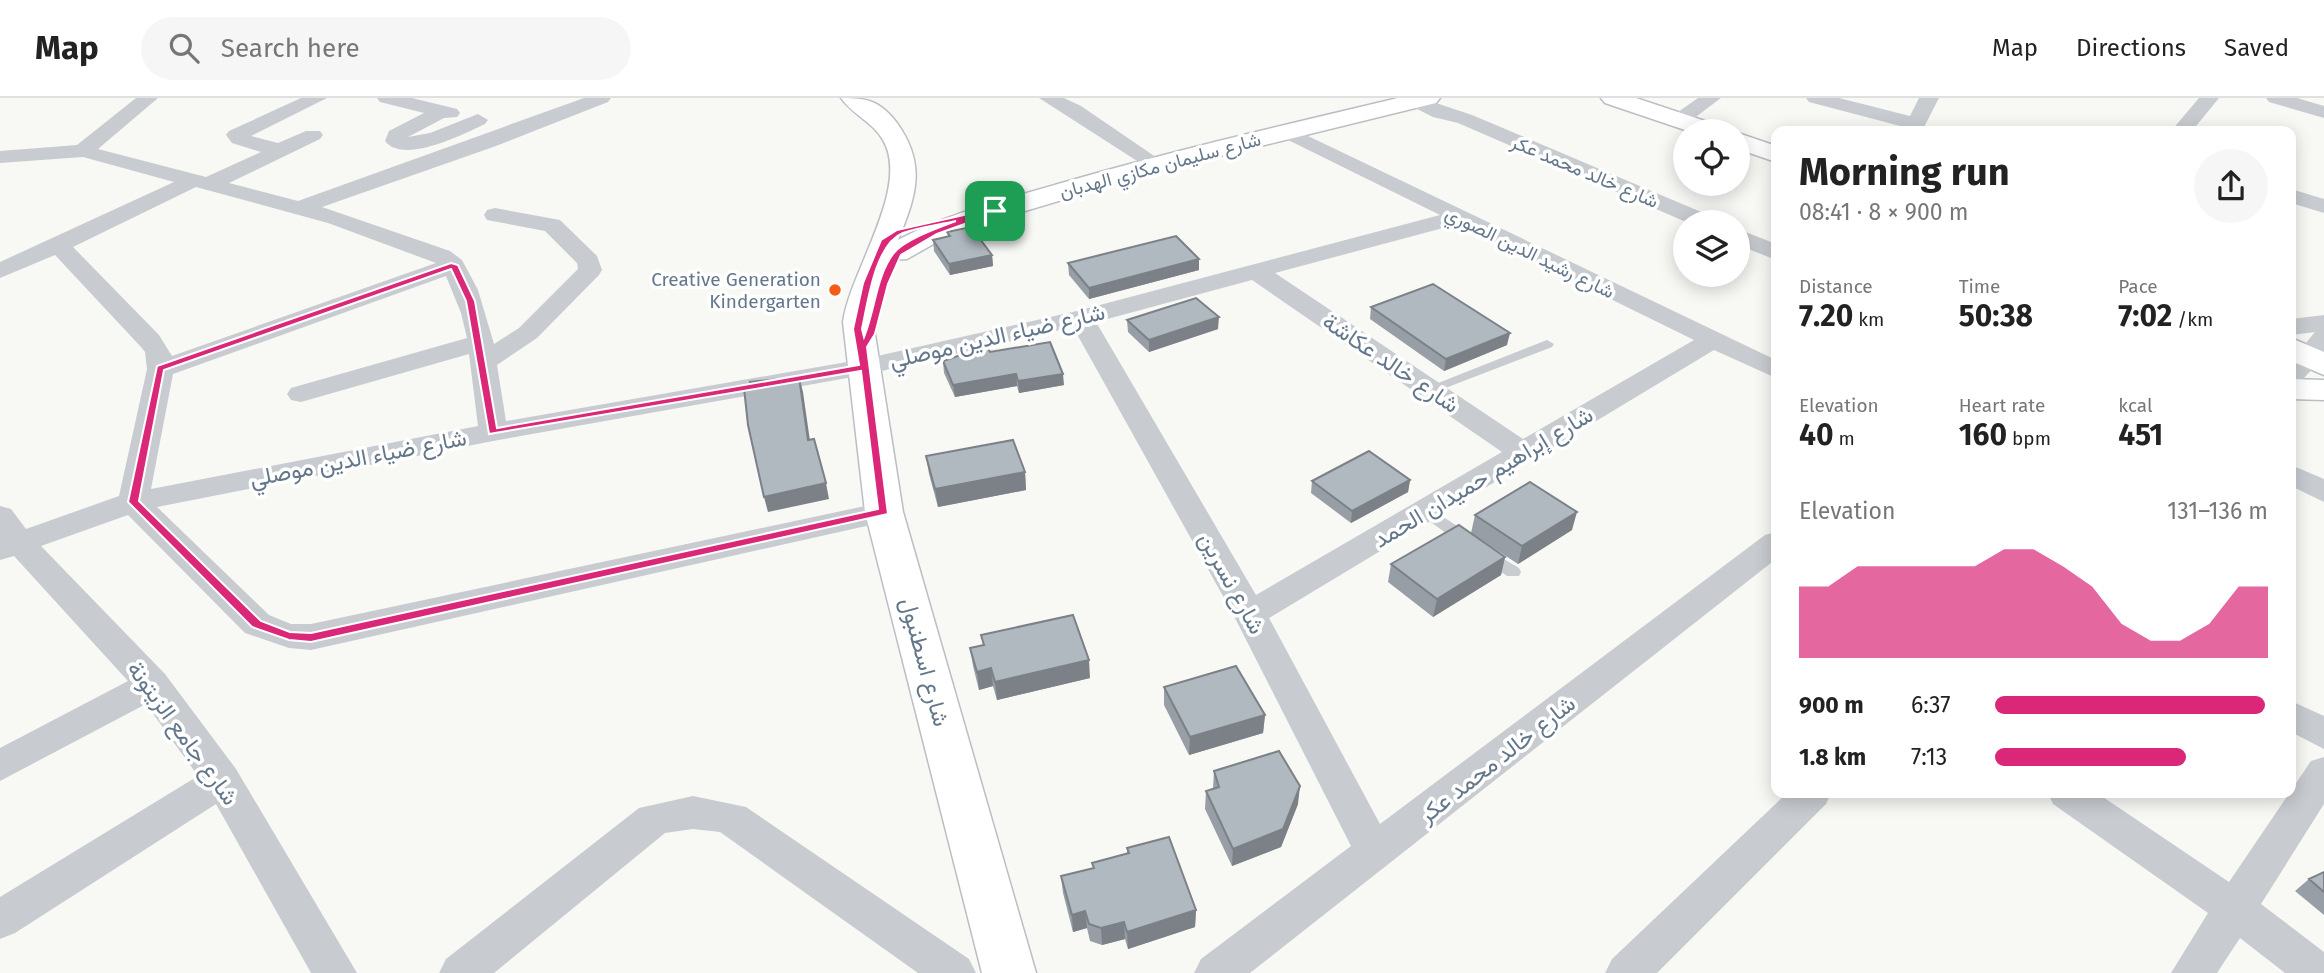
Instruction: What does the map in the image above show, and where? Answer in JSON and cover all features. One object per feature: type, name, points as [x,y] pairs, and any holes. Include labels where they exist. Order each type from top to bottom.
[{"type":"street","points":[[83,151],[148,98]]},
{"type":"street","points":[[279,150],[239,139],[236,135],[317,98]]},
{"type":"street","points":[[387,98],[518,131]]},
{"type":"street","points":[[550,98],[574,110]]},
{"type":"street","points":[[299,208],[412,168],[456,156],[601,98]]},
{"type":"street","name":"شارع اسطنبول","points":[[853,98],[876,114],[897,137],[904,173],[897,206],[896,241],[861,303],[858,329],[884,512],[1009,973]]},
{"type":"street","points":[[1049,98],[1074,110],[1155,164]]},
{"type":"street","points":[[1613,98],[1673,119]]},
{"type":"street","points":[[1681,119],[1711,98]]},
{"type":"street","points":[[1816,98],[1907,126]]},
{"type":"street","points":[[1915,126],[1929,98]]},
{"type":"street","points":[[2185,126],[2209,98]]},
{"type":"street","points":[[2276,98],[2324,112]]},
{"type":"street","name":"شارع خالد محمد عكر","points":[[1418,99],[1677,210]]},
{"type":"street","name":"شارع سليمان مكازي الهدبان","points":[[896,241],[934,232],[995,211],[1155,164],[1418,99]]},
{"type":"street","points":[[1074,110],[1095,102]]},
{"type":"street","points":[[442,111],[397,135],[395,141],[406,144],[422,143],[478,120]]},
{"type":"street","name":"شارع رشيد الدين الصوري","points":[[1285,131],[1458,218],[1771,368]]},
{"type":"street","points":[[0,271],[313,135]]},
{"type":"street","points":[[1750,145],[1771,152]]},
{"type":"street","points":[[0,157],[83,151],[337,218],[442,256],[454,265],[470,301],[493,432]]},
{"type":"street","points":[[337,218],[425,176],[456,156]]},
{"type":"street","points":[[904,173],[930,205],[953,211],[995,211]]},
{"type":"street","points":[[2296,198],[2324,206]]},
{"type":"street","points":[[301,394],[481,353],[528,333],[590,270],[589,261],[552,225],[495,215]]},
{"type":"street","name":"شارع ضياء الدين موصلي","points":[[6,536],[133,502],[863,357],[1081,318],[1458,218]]},
{"type":"street","points":[[1750,241],[1771,251]]},
{"type":"street","points":[[58,245],[158,352],[160,369],[133,502],[257,624],[289,636],[311,638],[884,512]]},
{"type":"street","points":[[160,369],[454,265]]},
{"type":"street","name":"شارع خالد عكاشة","points":[[1257,272],[1524,453]]},
{"type":"street","name":"شارع نسرين","points":[[1081,318],[1251,614],[1374,853]]},
{"type":"street","points":[[2296,326],[2324,323]]},
{"type":"street","name":"شارع إبراهيم حميدان الحمد","points":[[1251,614],[1714,339]]},
{"type":"street","points":[[2296,389],[2324,390]]},
{"type":"street","points":[[2296,477],[2324,492]]},
{"type":"street","name":"شارع جامع الزيتونة","points":[[6,536],[152,684],[222,780],[335,973]]},
{"type":"street","name":"شارع خالد محمد عكر","points":[[1216,973],[1771,547]]},
{"type":"street","points":[[0,766],[152,684]]},
{"type":"street","points":[[2296,718],[2324,734]]},
{"type":"street","points":[[2193,973],[2324,772]]},
{"type":"street","points":[[0,920],[222,780]]},
{"type":"street","points":[[1627,973],[1807,798]]},
{"type":"street","points":[[2074,798],[2234,908],[2318,973]]},
{"type":"street","points":[[461,973],[653,820],[681,811],[709,812],[732,819],[954,973]]},
{"type":"lane","points":[[1430,389],[1548,344]]},
{"type":"lane","points":[[1426,511],[1513,572]]},
{"type":"building","points":[[971,227],[992,255],[949,264],[933,240],[950,236],[947,232]]},
{"type":"building","points":[[1176,236],[1199,259],[1089,288],[1068,263]]},
{"type":"building","points":[[1433,284],[1510,333],[1446,359],[1371,307]]},
{"type":"building","points":[[1196,298],[1219,317],[1149,340],[1127,320]]},
{"type":"building","points":[[1050,342],[1063,374],[1018,381],[1016,374],[953,385],[943,361],[987,346],[990,352]]},
{"type":"building","points":[[799,377],[808,440],[814,439],[826,483],[764,497],[748,425],[744,388],[751,387],[750,382]]},
{"type":"building","points":[[1013,440],[1025,472],[935,489],[926,456]]},
{"type":"building","points":[[1369,451],[1410,480],[1352,511],[1312,481]]},
{"type":"building","points":[[1530,482],[1577,512],[1522,546],[1475,515]]},
{"type":"building","points":[[1459,525],[1505,557],[1437,599],[1391,564]]},
{"type":"building","points":[[1073,615],[1089,660],[995,682],[991,668],[977,672],[970,648],[984,645],[981,635]]},
{"type":"building","points":[[1236,666],[1265,715],[1190,737],[1164,687]]},
{"type":"building","points":[[1279,751],[1300,786],[1283,829],[1233,849],[1206,791],[1219,787],[1214,771]]},
{"type":"building","points":[[1169,837],[1196,910],[1127,932],[1124,922],[1101,928],[1089,924],[1085,911],[1072,915],[1061,876],[1094,868],[1092,863],[1129,853],[1127,848]]},
{"type":"building","points":[[2324,872],[2324,892],[2309,879]]},
{"type":"place","name":"Creative Generation Kindergarten","points":[[835,290]]},
{"type":"route","points":[[995,211],[906,228],[891,236],[884,242],[867,283],[861,303],[858,335],[863,347],[884,512],[311,638],[289,636],[257,624],[133,502],[160,369],[454,265],[470,301],[493,432],[864,367],[863,347],[870,334],[877,303],[897,253],[954,223],[995,211]]}]
